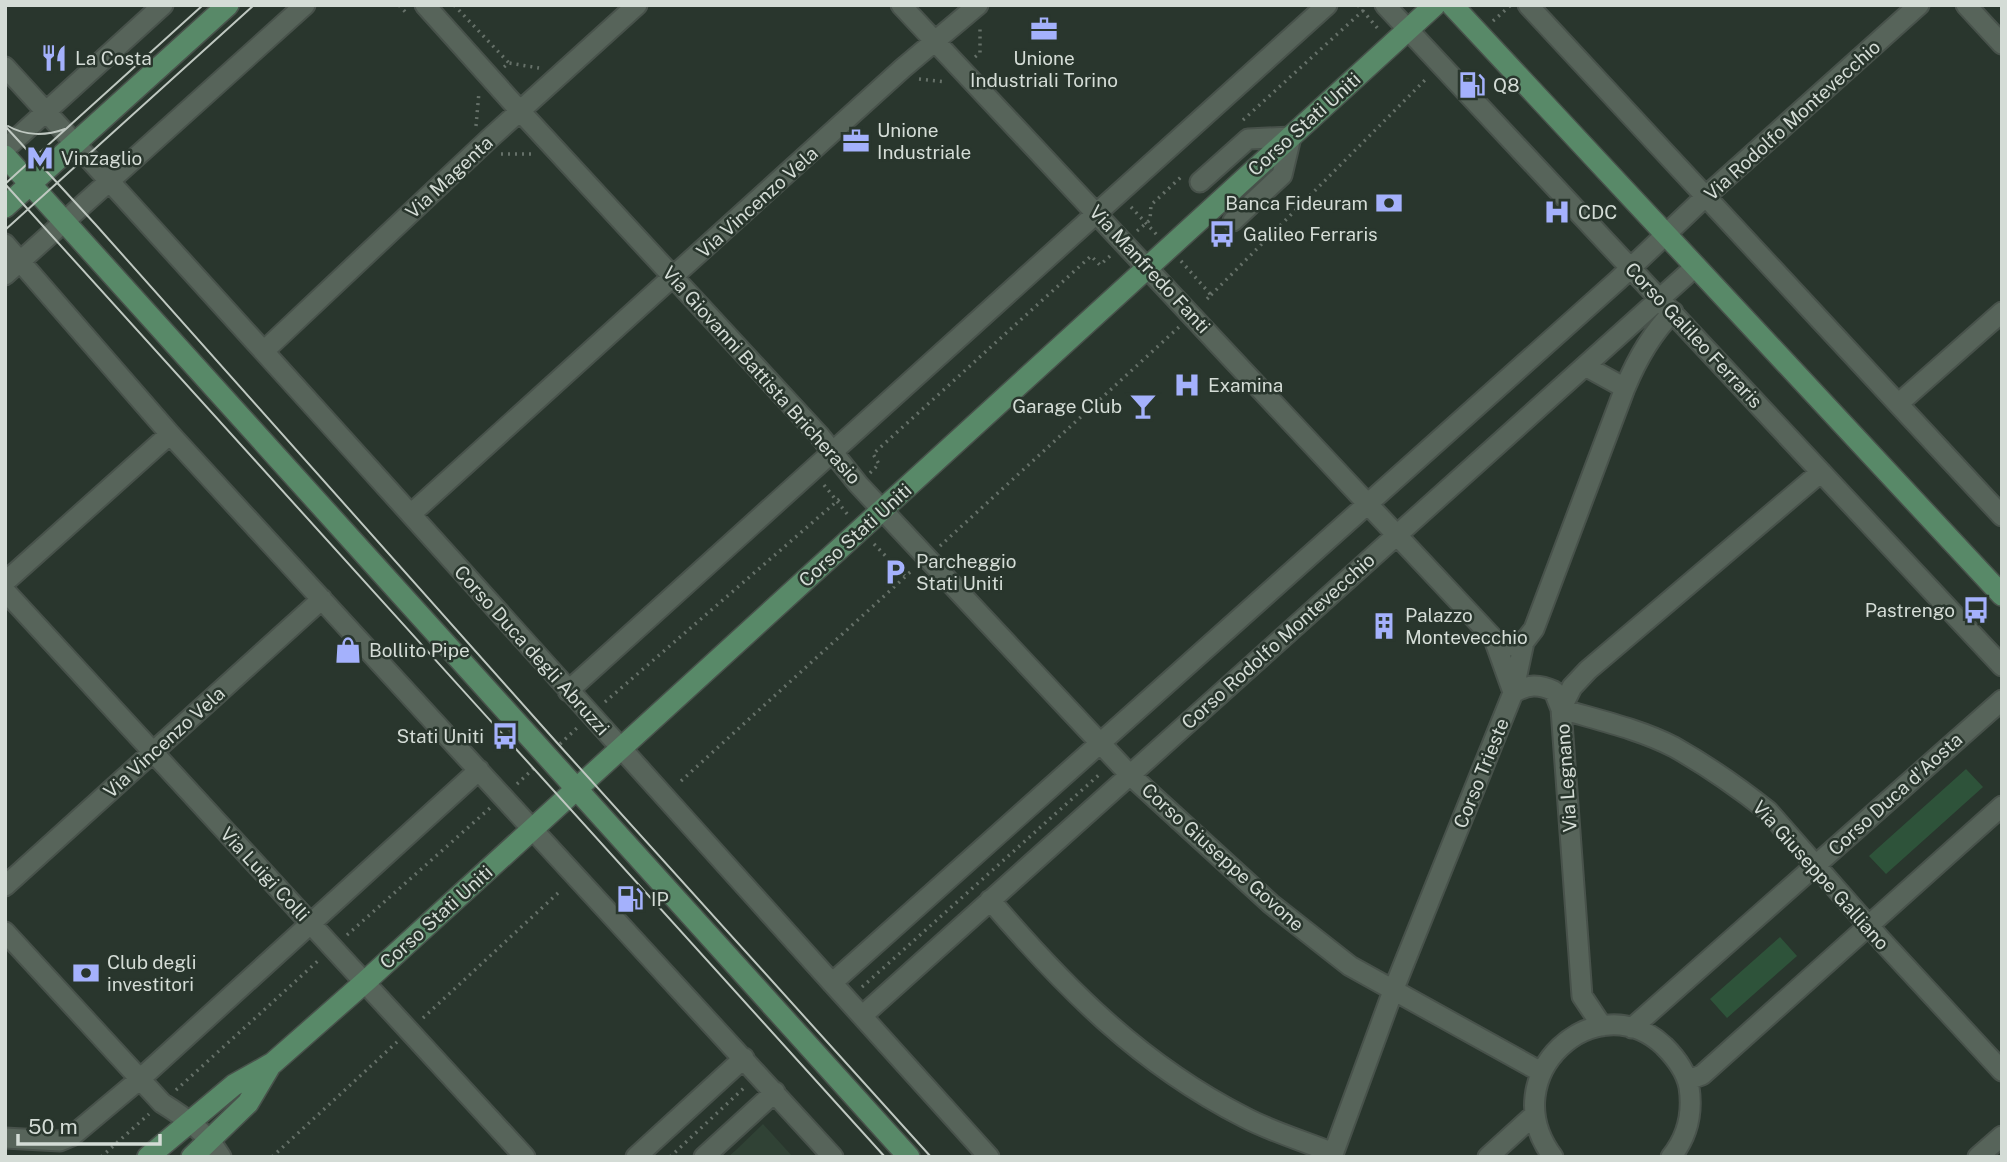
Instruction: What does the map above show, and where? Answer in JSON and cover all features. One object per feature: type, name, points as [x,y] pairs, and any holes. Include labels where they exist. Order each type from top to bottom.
[{"type":"main road","points":[[5,207],[228,5]]},
{"type":"main road","name":"Corso Stati Uniti","points":[[148,1157],[234,1086],[272,1062],[365,982],[1435,5]]},
{"type":"main road","points":[[1452,5],[2002,595]]},
{"type":"main road","points":[[5,156],[909,1157]]},
{"type":"main road","name":"Corso Stati Uniti","points":[[192,1157],[216,1148],[248,1103],[272,1062]]},
{"type":"street","points":[[5,149],[163,5]]},
{"type":"street","points":[[5,275],[305,5]]},
{"type":"street","name":"Via Giovanni Battista Bricherasio","points":[[425,5],[675,277],[833,452],[858,484],[1100,744]]},
{"type":"street","name":"Via Magenta","points":[[264,351],[637,5]]},
{"type":"street","name":"Via Manfredo Fanti","points":[[901,5],[1397,534]]},
{"type":"street","name":"Via Vincenzo Vela","points":[[412,513],[904,68],[978,5]]},
{"type":"street","points":[[568,691],[1327,5]]},
{"type":"street","name":"Corso Galileo Ferraris","points":[[1385,5],[2002,666]]},
{"type":"street","points":[[1528,5],[2002,516]]},
{"type":"street","name":"Via Rodolfo Montevecchio","points":[[1666,235],[1919,5]]},
{"type":"street","points":[[1966,5],[2002,44]]},
{"type":"street","name":"Corso Duca degli Abruzzi","points":[[5,67],[412,513],[590,716],[989,1157]]},
{"type":"street","points":[[1191,179],[1248,139],[1291,137],[1282,175],[1233,220]]},
{"type":"street","points":[[832,983],[1666,235]]},
{"type":"street","points":[[5,244],[170,434],[833,1157]]},
{"type":"street","name":"Corso Rodolfo Montevecchio","points":[[862,1016],[1585,366],[1667,305],[1695,267]]},
{"type":"street","name":"Corso Trieste","points":[[1333,1155],[1393,991],[1513,693],[1524,642],[1534,629],[1625,388],[1638,358],[1660,325],[1667,305]]},
{"type":"street","points":[[1898,404],[2002,312]]},
{"type":"street","points":[[1585,366],[1625,388]]},
{"type":"street","points":[[5,582],[170,434]]},
{"type":"street","name":"Via Legnano","points":[[1602,1026],[1581,996],[1561,709],[1572,687],[1588,670],[1602,661],[1821,472]]},
{"type":"street","points":[[1397,534],[1494,639],[1505,646],[1513,647],[1524,642]]},
{"type":"street","name":"Via Luigi Colli","points":[[5,591],[525,1157]]},
{"type":"street","name":"Via Vincenzo Vela","points":[[5,886],[322,599]]},
{"type":"street","points":[[1494,639],[1513,693],[1524,687],[1540,685],[1554,691],[1561,709]]},
{"type":"street","name":"Corso Duca d'Aosta","points":[[1632,1028],[2002,700]]},
{"type":"street","name":"Via Giuseppe Galliano","points":[[1561,709],[1672,746],[1768,811],[1867,925],[2002,1071]]},
{"type":"street","name":"Corso Giuseppe Govone","points":[[1100,744],[1130,775],[1271,904],[1350,966],[1541,1072]]},
{"type":"street","points":[[5,1138],[60,1141],[72,1136],[140,1079],[479,770]]},
{"type":"street","points":[[1688,1080],[1702,1074],[2002,806]]},
{"type":"street","points":[[990,900],[1037,956],[1078,998],[1148,1058],[1181,1081],[1247,1119],[1333,1155]]},
{"type":"street","points":[[5,932],[162,1103],[191,1122],[216,1148]]},
{"type":"street","points":[[1553,1157],[1540,1137],[1534,1115],[1534,1093],[1541,1072],[1556,1050],[1577,1034],[1602,1026],[1632,1028],[1656,1039],[1675,1057],[1688,1080],[1691,1102],[1689,1125],[1671,1157]]},
{"type":"street","points":[[636,1157],[744,1058]]},
{"type":"street","points":[[704,1157],[775,1092]]},
{"type":"street","points":[[1488,1157],[1534,1115]]},
{"type":"street","points":[[1978,1157],[2002,1136]]},
{"type":"path","points":[[454,5],[509,63]]},
{"type":"path","points":[[1357,5],[1392,44]]},
{"type":"path","points":[[1242,122],[1368,5]]},
{"type":"path","points":[[1212,295],[1428,78]]},
{"type":"path","points":[[101,1157],[590,716],[858,484],[879,464],[873,454],[1091,256],[1100,265],[1150,219],[1151,205],[1191,179]]},
{"type":"path","points":[[681,781],[1192,314]]},
{"type":"path","points":[[812,470],[836,502],[905,576]]},
{"type":"path","points":[[670,1157],[759,1074]]},
{"type":"shaded area","points":[[763,1124],[793,1157],[728,1157],[736,1150]]},
{"type":"green space","points":[[1966,769],[1983,787],[1886,874],[1869,856]]},
{"type":"green space","points":[[1780,937],[1797,956],[1727,1018],[1710,999]]},
{"type":"tram line","points":[[5,184],[203,5]]},
{"type":"tram line","points":[[5,230],[254,5]]},
{"type":"tram line","points":[[5,126],[931,1157]]},
{"type":"tram line","points":[[8,126],[21,132],[36,134],[65,129]]},
{"type":"tram line","points":[[5,184],[885,1157]]},
{"type":"place","name":"Unione Industriali Torino","points":[[1044,29]]},
{"type":"place","name":"La Costa","points":[[54,58]]},
{"type":"place","name":"Q8","points":[[1472,85]]},
{"type":"place","name":"Unione Industriale","points":[[856,141]]},
{"type":"place","name":"Vinzaglio","points":[[40,158]]},
{"type":"place","name":"Banca Fideuram","points":[[1389,203]]},
{"type":"place","name":"CDC","points":[[1557,212]]},
{"type":"place","name":"Galileo Ferraris","points":[[1222,234]]},
{"type":"place","name":"Examina","points":[[1187,385]]},
{"type":"place","name":"Garage Club","points":[[1143,406]]},
{"type":"place","name":"Parcheggio Stati Uniti","points":[[895,572]]},
{"type":"place","name":"Pastrengo","points":[[1976,610]]},
{"type":"place","name":"Palazzo Montevecchio","points":[[1384,626]]},
{"type":"place","name":"Bollito Pipe","points":[[348,650]]},
{"type":"place","name":"Stati Uniti","points":[[505,736]]},
{"type":"place","name":"IP","points":[[630,899]]},
{"type":"place","name":"Club degli investitori","points":[[86,973]]}]
